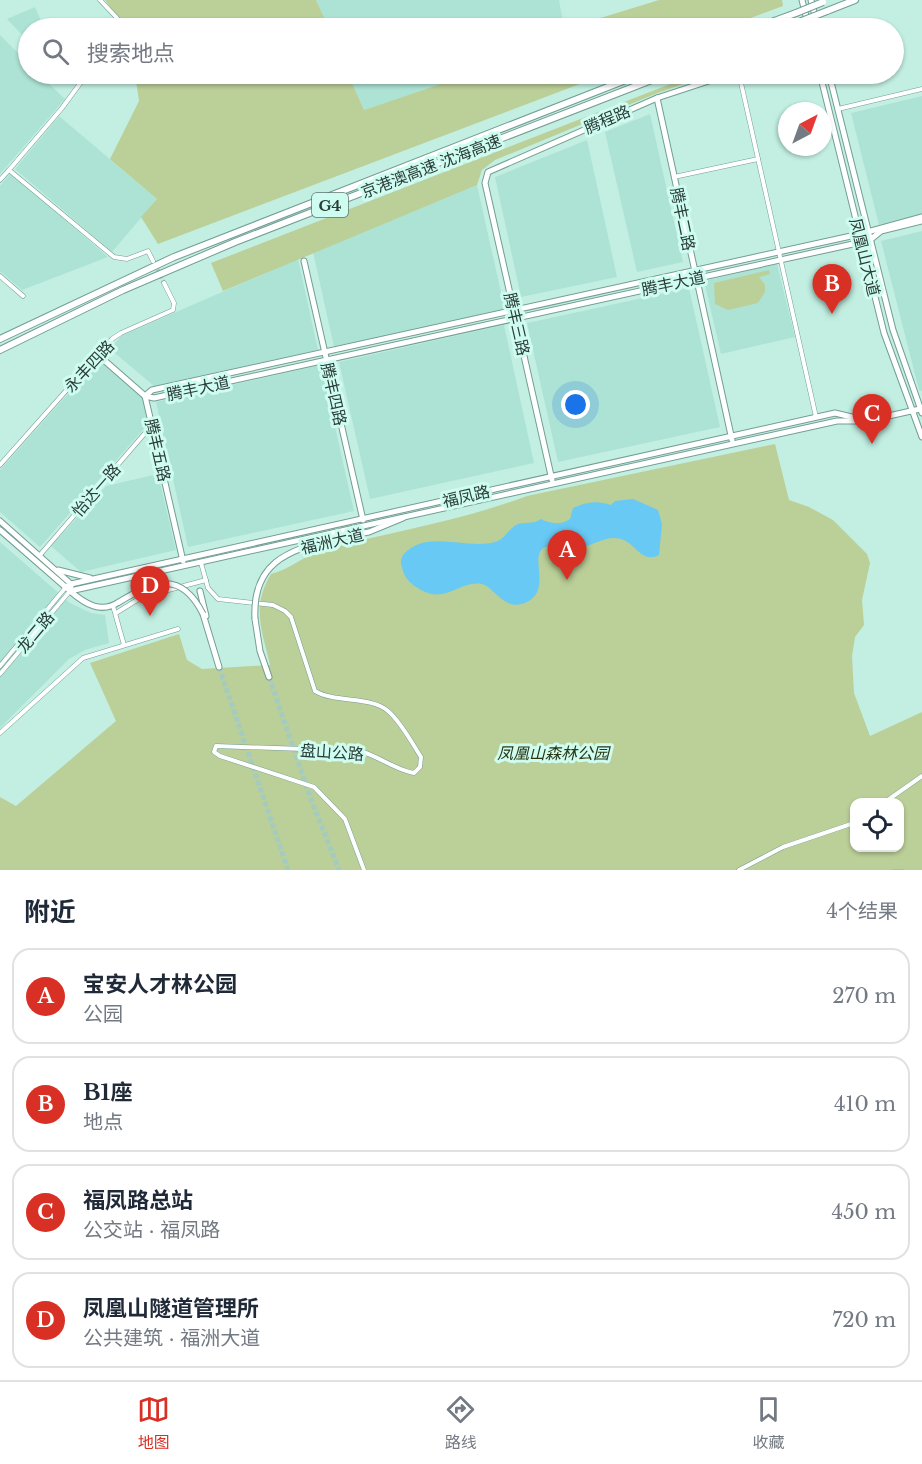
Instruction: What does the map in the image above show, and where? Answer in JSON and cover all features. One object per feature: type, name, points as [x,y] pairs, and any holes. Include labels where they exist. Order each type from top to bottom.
[{"type":"highway","points":[[809,18],[855,0]]},
{"type":"highway","points":[[782,18],[826,1]]},
{"type":"highway","name":"京港澳高速 沈海高速","points":[[0,339],[174,257],[615,84]]},
{"type":"highway","name":"京港澳高速 沈海高速","points":[[0,350],[123,290],[235,242],[641,84]]},
{"type":"main road","points":[[802,0],[806,18]]},
{"type":"main road","points":[[811,0],[816,18]]},
{"type":"main road","name":"腾程路","points":[[488,172],[657,98],[700,84]]},
{"type":"main road","name":"凤凰山大道","points":[[822,84],[884,333],[922,437]]},
{"type":"main road","name":"凤凰山大道","points":[[832,84],[898,347],[921,411]]},
{"type":"main road","name":"腾丰二路","points":[[657,98],[733,444]]},
{"type":"main road","name":"腾丰三路","points":[[488,172],[485,183],[553,484]]},
{"type":"main road","name":"腾丰大道","points":[[145,396],[152,390],[922,219]]},
{"type":"main road","name":"腾丰大道","points":[[145,396],[154,398],[870,240],[881,231],[922,219]]},
{"type":"main road","name":"腾丰四路","points":[[303,261],[364,526]]},
{"type":"main road","name":"腾丰五路","points":[[97,354],[145,396],[184,567]]},
{"type":"main road","name":"福凤路","points":[[69,587],[184,567],[837,421],[866,421],[921,411]]},
{"type":"main road","name":"福凤路","points":[[69,587],[97,578],[835,413],[866,421]]},
{"type":"main road","points":[[478,493],[479,501]]},
{"type":"main road","name":"福洲大道","points":[[269,677],[260,651],[255,619],[259,586],[277,560],[297,548],[369,532],[403,518]]},
{"type":"main road","points":[[0,521],[53,567],[80,600],[98,607],[113,606],[150,585],[169,583],[190,595],[208,625]]},
{"type":"main road","points":[[0,530],[69,587]]},
{"type":"main road","points":[[53,567],[76,576],[97,578]]},
{"type":"main road","points":[[200,591],[219,667]]},
{"type":"street","points":[[100,0],[117,18]]},
{"type":"street","points":[[0,180],[80,84]]},
{"type":"street","points":[[741,84],[816,417]]},
{"type":"street","points":[[838,109],[922,89]]},
{"type":"street","points":[[674,177],[758,159]]},
{"type":"street","points":[[9,170],[114,256],[127,260],[148,251],[153,261]]},
{"type":"street","points":[[0,276],[23,296]]},
{"type":"street","name":"永丰四路","points":[[0,465],[97,354],[121,333],[173,310],[174,303],[164,283]]},
{"type":"street","name":"怡达一路","points":[[40,555],[152,424]]},
{"type":"street","name":"盘山公路","points":[[201,563],[211,593],[221,600],[273,605],[291,617],[315,691],[324,697],[377,705],[387,710],[421,758],[420,767],[414,773],[405,772],[380,757],[360,751],[216,746],[214,752],[220,756],[314,787],[345,819],[364,870]]},
{"type":"street","points":[[116,613],[148,594],[206,580]]},
{"type":"street","name":"龙二路","points":[[0,666],[69,587]]},
{"type":"street","name":"龙二路","points":[[0,674],[69,587]]},
{"type":"street","points":[[113,606],[124,645]]},
{"type":"street","points":[[0,733],[78,660],[178,628]]},
{"type":"street","points":[[891,798],[922,776]]},
{"type":"street","points":[[739,870],[783,847],[850,825]]},
{"type":"shaded area","points":[[316,0],[559,0],[562,18],[324,18]]},
{"type":"shaded area","points":[[35,7],[40,18],[18,18],[18,31],[7,19]]},
{"type":"shaded area","points":[[0,35],[18,53],[18,84],[49,84],[65,99],[0,174]]},
{"type":"shaded area","points":[[352,84],[441,84],[364,110]]},
{"type":"shaded area","points":[[922,96],[922,215],[879,225],[851,113]]},
{"type":"shaded area","points":[[650,114],[683,262],[637,272],[605,132]]},
{"type":"shaded area","points":[[59,116],[157,199],[112,252],[15,169]]},
{"type":"shaded area","points":[[587,140],[617,277],[521,297],[495,177]]},
{"type":"shaded area","points":[[10,174],[108,257],[22,290],[0,271],[0,186]]},
{"type":"shaded area","points":[[477,185],[505,310],[334,347],[313,252]]},
{"type":"shaded area","points":[[922,231],[922,391],[919,390],[881,241]]},
{"type":"shaded area","points":[[298,259],[318,350],[154,386],[110,349],[121,336]]},
{"type":"shaded area","points":[[777,264],[795,337],[721,354],[704,281]]},
{"type":"shaded area","points":[[689,288],[720,427],[558,462],[527,323]]},
{"type":"shaded area","points":[[504,325],[534,463],[370,499],[339,362]]},
{"type":"shaded area","points":[[99,359],[142,397],[149,423],[40,547],[0,512],[0,470]]},
{"type":"shaded area","points":[[321,365],[354,511],[188,547],[156,402]]},
{"type":"shaded area","points":[[158,474],[176,550],[81,572],[51,546],[106,486]]},
{"type":"shaded area","points":[[0,542],[70,603],[91,613],[105,615],[109,643],[85,650],[69,659],[0,728]]},
{"type":"green space","points":[[105,0],[316,0],[324,18],[118,18]]},
{"type":"green space","points":[[659,0],[782,0],[783,6],[751,18],[600,18]]},
{"type":"green space","points":[[136,84],[352,84],[364,110],[441,84],[580,84],[158,244],[141,217],[157,199],[110,159],[139,101]]},
{"type":"green space","points":[[670,84],[683,84],[495,160],[482,170],[477,185],[223,291],[211,263]]},
{"type":"green space","points":[[769,270],[770,274],[759,277],[765,285],[765,292],[758,303],[728,310],[715,304],[714,283]]},
{"type":"green space","name":"凤凰山森林公园","points":[[775,444],[789,500],[809,507],[833,520],[867,554],[870,563],[862,600],[864,625],[855,637],[852,656],[854,693],[870,736],[922,712],[922,870],[0,870],[0,797],[16,806],[116,721],[90,663],[179,634],[187,660],[202,669],[270,665],[260,619],[260,608],[261,597],[271,574],[326,549],[453,519],[527,496]]},
{"type":"water","points":[[633,499],[658,510],[662,524],[659,555],[648,557],[626,541],[615,538],[582,547],[546,547],[539,556],[539,580],[535,596],[519,605],[506,602],[482,584],[466,585],[446,593],[430,594],[412,584],[403,571],[401,560],[404,554],[424,543],[435,541],[471,544],[495,542],[519,524],[541,519],[560,523],[570,519],[573,508],[582,504],[596,502],[611,505],[615,501]]},
{"type":"waterway","points":[[893,870],[904,870]]},
{"type":"tunnel","points":[[155,264],[164,283]]},
{"type":"tunnel","points":[[219,667],[288,870]]},
{"type":"tunnel","points":[[269,677],[312,802],[339,870]]},
{"type":"place","name":"B1座","points":[[832,314]]},
{"type":"place","name":"福凤路总站","points":[[872,444]]},
{"type":"place","name":"宝安人才林公园","points":[[567,580]]},
{"type":"place","name":"凤凰山隧道管理所","points":[[150,616]]}]
